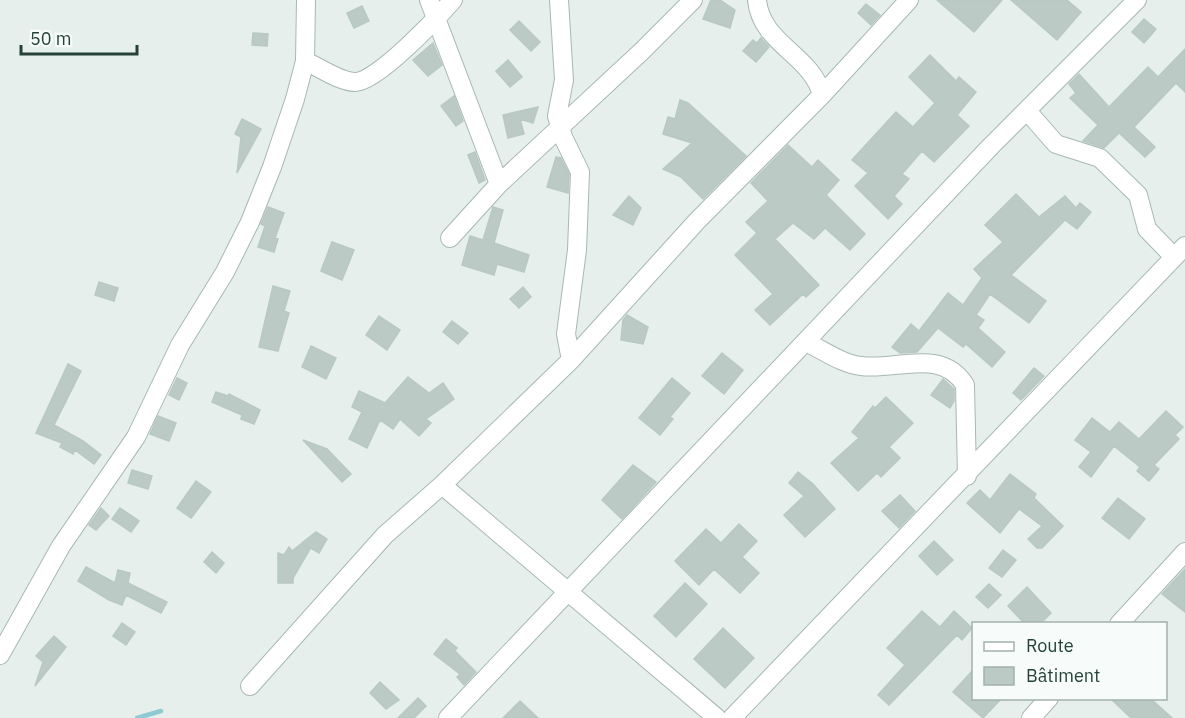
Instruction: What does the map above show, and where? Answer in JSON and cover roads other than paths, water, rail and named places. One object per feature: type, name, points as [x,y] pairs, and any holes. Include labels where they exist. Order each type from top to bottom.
[{"type":"street","points":[[0,655],[61,546],[136,437],[180,345],[225,272],[272,167],[304,61],[306,0]]},
{"type":"street","points":[[429,0],[499,184]]},
{"type":"street","points":[[304,61],[352,82],[361,82],[387,64],[453,0]]},
{"type":"street","points":[[559,0],[564,80],[557,116],[562,137],[580,172],[577,250],[566,334],[571,360]]},
{"type":"street","points":[[450,238],[499,184],[693,0]]},
{"type":"street","points":[[757,0],[766,30],[814,75],[822,95]]},
{"type":"street","points":[[250,686],[385,535],[442,485],[571,360],[697,221],[822,95],[909,0]]},
{"type":"street","points":[[448,718],[991,146],[1028,112],[1137,0]]},
{"type":"street","points":[[732,718],[967,476],[1180,251],[1147,228],[1138,195],[1100,158],[1056,144],[1028,112]]},
{"type":"street","points":[[806,342],[863,367],[929,362],[957,373],[965,385],[967,476]]},
{"type":"street","points":[[442,485],[570,591],[717,718]]},
{"type":"street","points":[[1121,622],[1185,552]]},
{"type":"street","points":[[1031,718],[1048,700]]},
{"type":"waterway","points":[[137,718],[161,711]]}]
